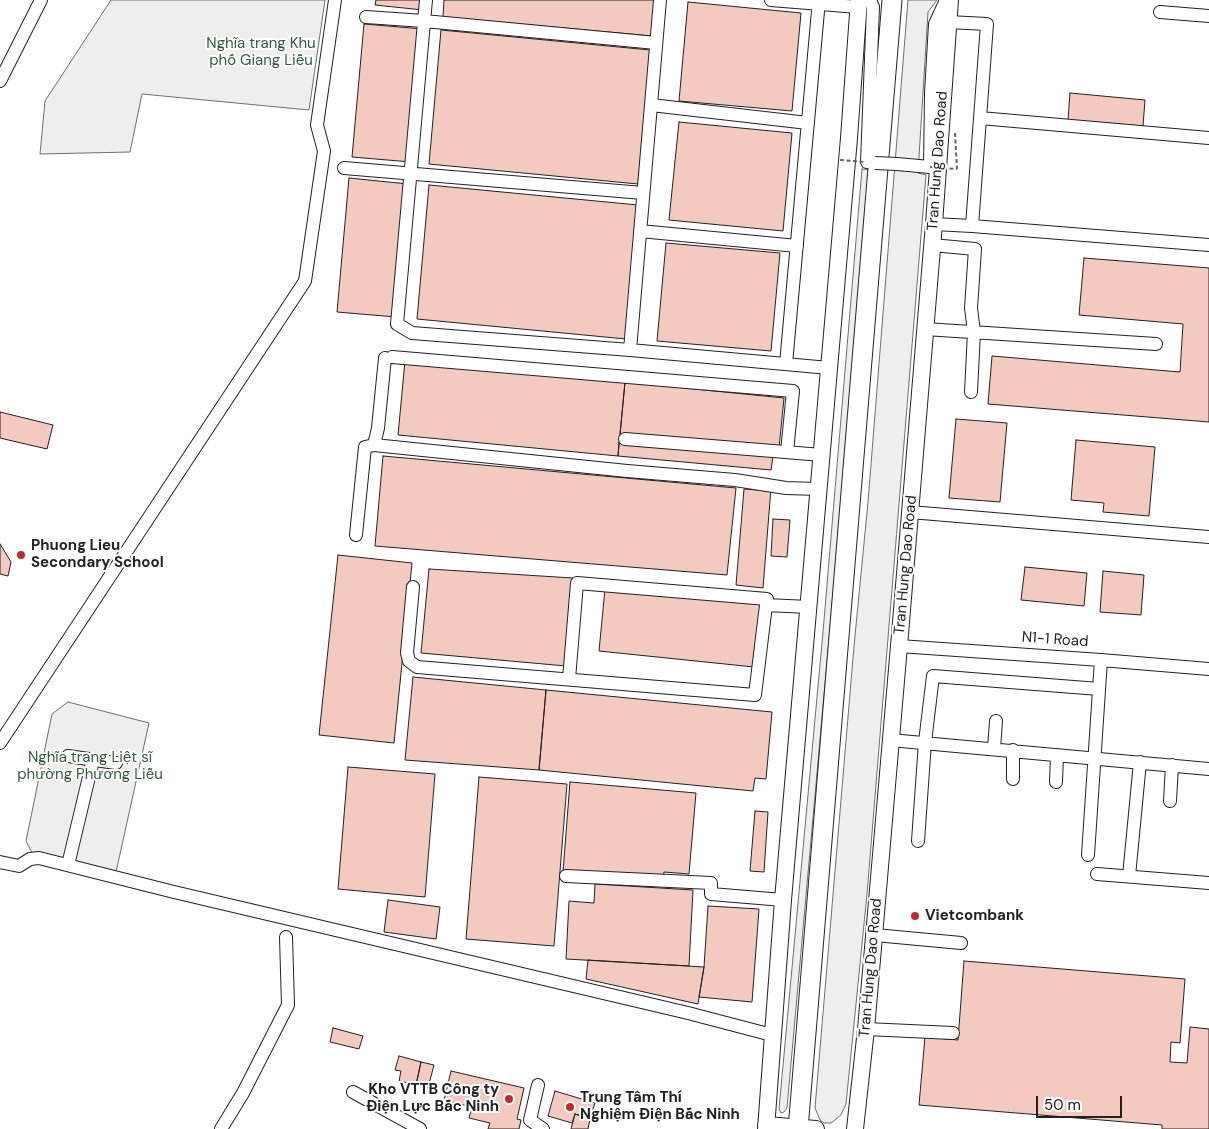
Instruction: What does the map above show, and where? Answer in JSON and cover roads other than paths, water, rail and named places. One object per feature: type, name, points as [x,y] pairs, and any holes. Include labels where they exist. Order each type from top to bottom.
[{"type":"highway","points":[[804,1128],[892,0]]},
{"type":"main road","name":"Tran Hung Dao Road","points":[[855,1129],[875,936],[934,224],[948,0]]},
{"type":"main road","points":[[804,1128],[766,1127],[818,489],[862,2]]},
{"type":"street","points":[[0,81],[41,0]]},
{"type":"street","points":[[0,743],[305,281],[324,151],[317,124],[335,0]]},
{"type":"street","points":[[426,0],[397,324],[412,333],[829,368]]},
{"type":"street","points":[[630,350],[660,0]]},
{"type":"street","points":[[770,0],[862,2],[874,7],[867,162],[930,167],[935,24],[948,0]]},
{"type":"street","points":[[786,364],[819,2]]},
{"type":"street","points":[[1160,12],[1209,16]]},
{"type":"street","points":[[366,17],[656,43]]},
{"type":"street","points":[[948,22],[988,24],[972,226]]},
{"type":"street","points":[[651,105],[808,124]]},
{"type":"street","points":[[980,118],[1209,138]]},
{"type":"street","points":[[344,168],[643,193]]},
{"type":"street","points":[[934,224],[1209,245]]},
{"type":"street","points":[[640,231],[797,246]]},
{"type":"street","points":[[932,245],[975,249],[971,308],[974,332],[971,392]]},
{"type":"street","points":[[925,329],[1156,344]]},
{"type":"street","points":[[374,445],[389,358],[793,391],[786,452]]},
{"type":"street","points":[[625,439],[822,455]]},
{"type":"street","points":[[356,535],[364,447],[374,445],[735,480],[786,488],[818,489]]},
{"type":"street","points":[[910,512],[1209,537]]},
{"type":"street","points":[[413,586],[407,653],[408,659],[413,665],[422,668],[755,695],[767,599],[577,583],[569,679]]},
{"type":"street","points":[[766,605],[809,607]]},
{"type":"street","name":"N1-1 Road","points":[[899,646],[1209,669]]},
{"type":"street","points":[[1088,855],[1101,660]]},
{"type":"street","points":[[918,841],[925,742],[933,676],[1098,689]]},
{"type":"street","points":[[994,749],[996,721]]},
{"type":"street","points":[[890,740],[1209,768]]},
{"type":"street","points":[[1013,750],[1013,780]]},
{"type":"street","points":[[1056,782],[1057,754]]},
{"type":"street","points":[[68,756],[116,763]]},
{"type":"street","points":[[68,865],[93,760]]},
{"type":"street","points":[[1129,876],[1140,762]]},
{"type":"street","points":[[1170,801],[1172,765]]},
{"type":"street","points":[[0,862],[19,866],[33,858],[68,865],[174,892],[688,1013],[772,1035]]},
{"type":"street","points":[[1097,874],[1209,883]]},
{"type":"street","points":[[566,876],[711,883],[711,894],[783,900]]},
{"type":"street","points":[[875,936],[961,943]]},
{"type":"street","points":[[221,1129],[243,1092],[288,1005],[286,937]]},
{"type":"street","points":[[866,1029],[953,1033]]},
{"type":"street","points":[[538,1085],[530,1120],[543,1129]]},
{"type":"street","points":[[353,1092],[420,1129]]},
{"type":"place","name":"Phuong Lieu Secondary School","points":[[21,555]]},
{"type":"place","name":"Vietcombank","points":[[915,916]]},
{"type":"place","name":"Kho VTTB Công ty Điện Lực Bắc Ninh","points":[[509,1099]]},
{"type":"place","name":"Trung Tâm Thí Nghiệm Điện Bắc Ninh","points":[[570,1107]]},
{"type":"park label","name":"Nghĩa trang Khu phố Giang Liễu","points":[[261,52]]},
{"type":"park label","name":"Nghĩa trang Liệt sĩ phường Phương Liễu","points":[[90,766]]}]
